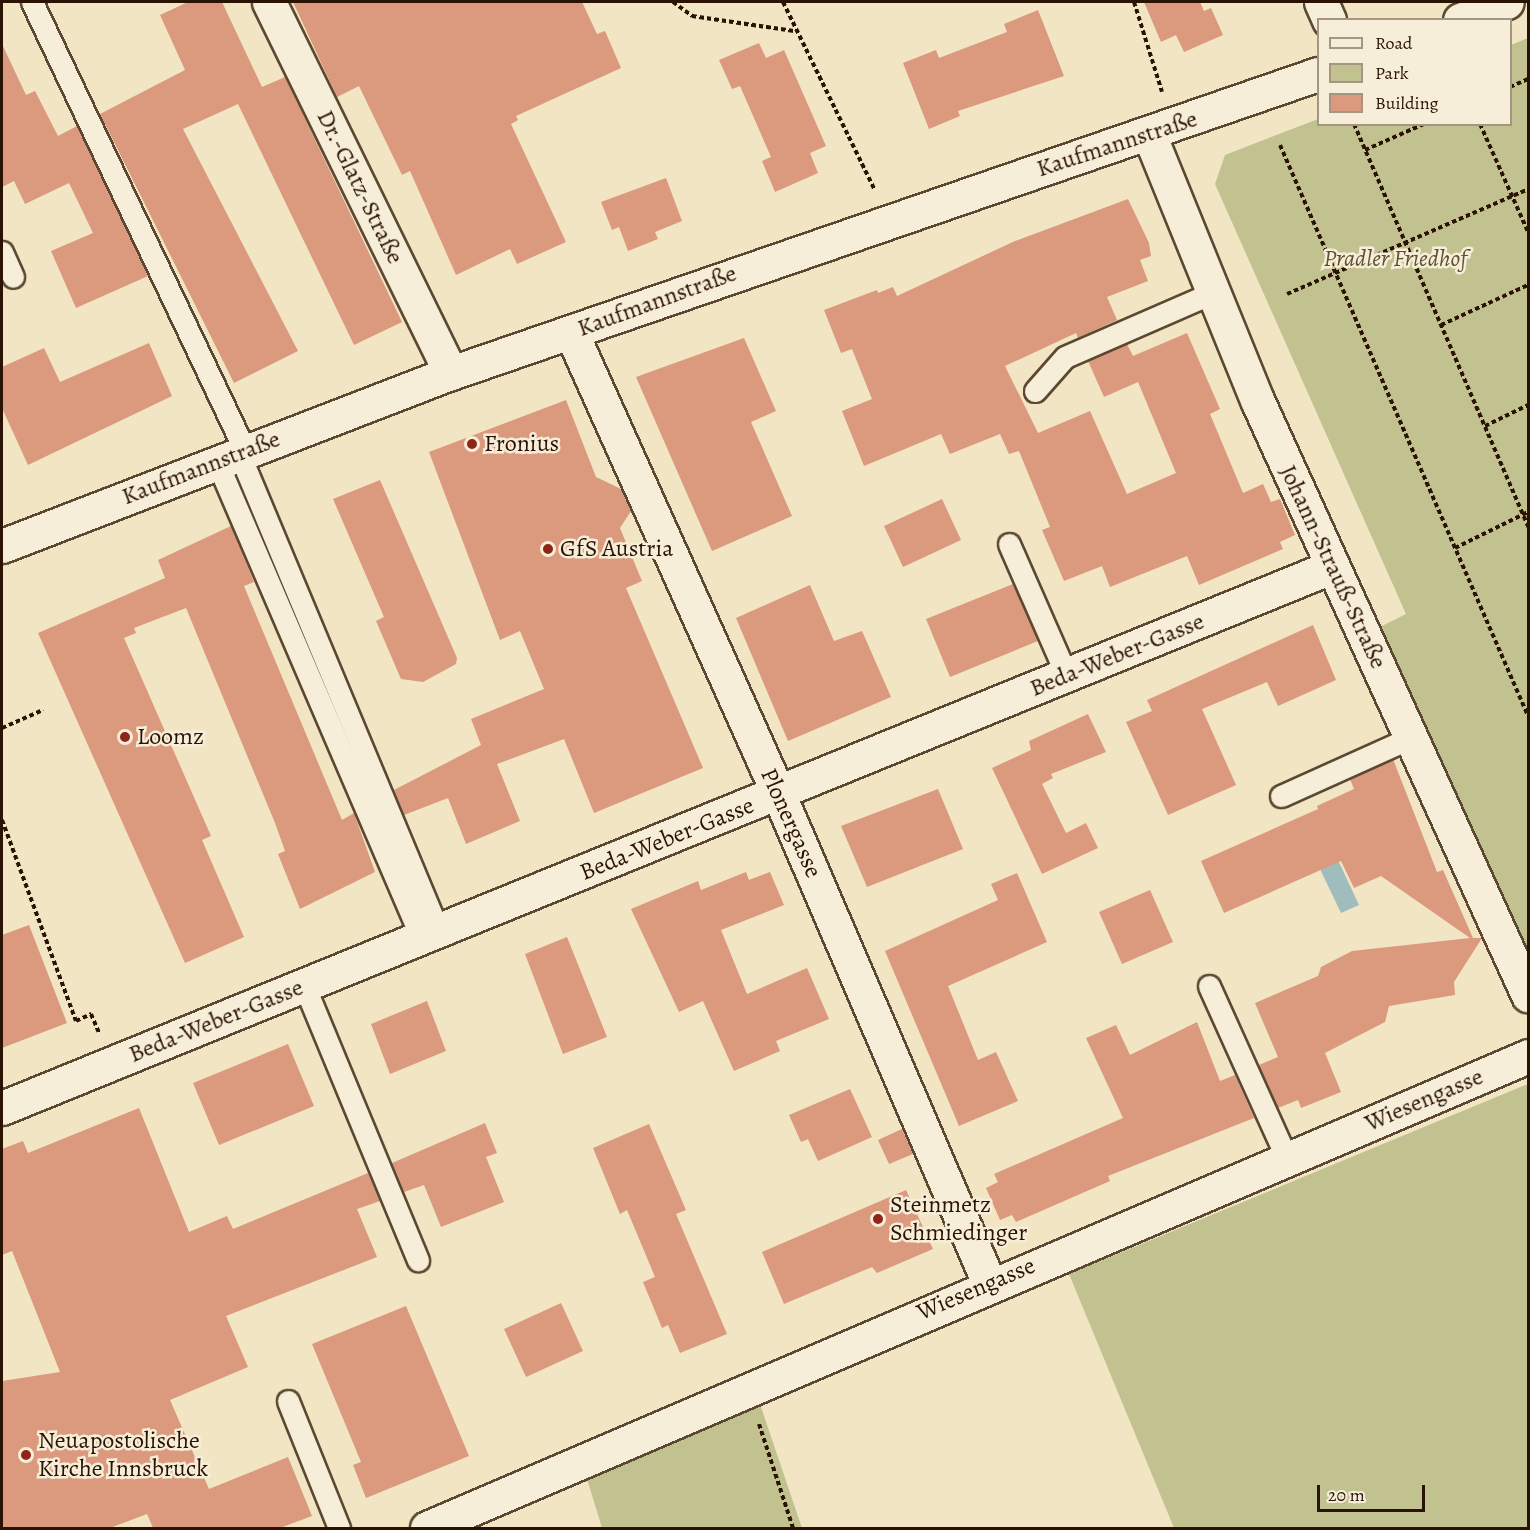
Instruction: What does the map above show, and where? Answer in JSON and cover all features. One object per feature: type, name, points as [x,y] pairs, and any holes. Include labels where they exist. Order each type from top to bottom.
[{"type":"street","name":"Dr.-Glatz-Straße","points":[[269,2],[451,373]]},
{"type":"street","points":[[1321,2],[1328,18]]},
{"type":"street","points":[[1465,18],[1507,2]]},
{"type":"street","name":"Kaufmannstraße","points":[[2,546],[451,373],[888,218],[1149,134],[1317,74]]},
{"type":"street","name":"Johann-Strauß-Straße","points":[[1149,134],[1212,292],[1287,444],[1331,567],[1412,737],[1528,995]]},
{"type":"street","name":"Plonergasse","points":[[571,332],[779,795],[990,1283]]},
{"type":"street","name":"Beda-Weber-Gasse","points":[[2,1108],[429,933],[779,795],[1331,567]]},
{"type":"street","name":"Wiesengasse","points":[[427,1528],[990,1283],[1528,1056]]},
{"type":"lane","points":[[32,2],[234,455],[429,933]]},
{"type":"lane","points":[[2,252],[13,277]]},
{"type":"lane","points":[[1035,391],[1065,357],[1212,292]]},
{"type":"lane","points":[[1009,544],[1067,676]]},
{"type":"lane","points":[[1281,796],[1412,737]]},
{"type":"lane","points":[[304,985],[418,1260]]},
{"type":"lane","points":[[1209,986],[1287,1158]]},
{"type":"lane","points":[[288,1401],[339,1528]]},
{"type":"path","points":[[673,2],[692,16],[795,31]]},
{"type":"path","points":[[783,2],[795,31],[888,218]]},
{"type":"path","points":[[1134,2],[1164,98],[1149,134]]},
{"type":"path","points":[[1512,86],[1528,79]]},
{"type":"path","points":[[1355,126],[1528,527]]},
{"type":"path","points":[[1365,150],[1419,126]]},
{"type":"path","points":[[1481,126],[1528,232]]},
{"type":"path","points":[[1280,145],[1528,716]]},
{"type":"path","points":[[1287,294],[1528,189]]},
{"type":"path","points":[[1441,325],[1528,285]]},
{"type":"path","points":[[1485,426],[1528,405]]},
{"type":"path","points":[[1455,548],[1528,512]]},
{"type":"path","points":[[2,728],[43,710]]},
{"type":"path","points":[[2,820],[76,1021],[91,1014],[111,1064]]},
{"type":"path","points":[[747,1389],[793,1528]]},
{"type":"green space","name":"Pradler Friedhof","points":[[1528,38],[1528,950],[1492,913],[1380,627],[1406,614],[1215,184],[1225,155],[1317,119],[1317,126],[1512,126],[1512,45]]},
{"type":"green space","points":[[1528,1084],[1528,1528],[1174,1528],[1069,1274]]},
{"type":"green space","points":[[760,1404],[802,1528],[602,1528],[587,1479]]},
{"type":"water","points":[[1337,858],[1359,905],[1341,913],[1319,867]]},
{"type":"building","points":[[188,2],[222,2],[262,87],[285,77],[402,322],[354,345],[238,104],[183,129],[298,351],[234,383],[100,114],[185,70],[160,15]]},
{"type":"building","points":[[293,2],[582,2],[597,34],[605,31],[621,68],[516,116],[518,120],[511,124],[566,242],[517,264],[510,249],[456,275],[410,171],[402,175],[359,86],[337,97]]},
{"type":"building","points":[[1144,2],[1200,2],[1204,11],[1211,8],[1223,35],[1184,52],[1176,35],[1161,42]]},
{"type":"building","points":[[1038,10],[1064,76],[958,111],[960,116],[929,129],[903,63],[936,50],[939,58],[1007,32],[1004,24]]},
{"type":"building","points":[[759,43],[766,58],[784,50],[826,146],[810,153],[818,173],[775,192],[762,161],[771,157],[740,86],[732,89],[719,60]]},
{"type":"building","points":[[2,44],[26,95],[35,91],[58,136],[77,126],[148,276],[76,308],[51,251],[93,233],[69,183],[25,204],[14,181],[2,187]]},
{"type":"building","points":[[666,178],[682,221],[655,232],[658,239],[628,251],[619,227],[612,230],[601,202]]},
{"type":"building","points":[[1128,199],[1149,243],[1151,256],[1140,260],[1148,281],[1107,297],[1117,320],[1078,338],[1076,333],[1005,366],[1038,433],[1090,411],[1127,494],[1176,473],[1138,382],[1104,397],[1088,361],[1127,344],[1133,356],[1187,333],[1220,409],[1210,414],[1243,493],[1263,484],[1271,502],[1280,499],[1295,535],[1280,542],[1283,549],[1199,585],[1187,556],[1110,587],[1102,566],[1064,581],[1042,530],[1050,527],[1019,451],[1009,454],[1000,434],[950,454],[941,434],[864,466],[842,411],[872,399],[852,349],[841,353],[824,310],[877,290],[878,293],[893,287],[897,296],[1015,241]]},
{"type":"building","points":[[744,338],[776,411],[751,422],[792,516],[712,551],[636,377]]},
{"type":"building","points":[[149,343],[172,396],[28,465],[2,408],[2,367],[44,348],[60,382]]},
{"type":"building","points":[[566,400],[596,477],[621,489],[631,511],[620,528],[642,581],[626,588],[703,768],[594,813],[564,739],[497,764],[520,821],[466,844],[448,798],[404,815],[394,790],[481,745],[471,719],[544,689],[520,631],[500,640],[429,452]]},
{"type":"building","points":[[380,480],[457,658],[456,664],[423,682],[401,679],[376,621],[384,617],[333,499]]},
{"type":"building","points":[[942,499],[961,540],[903,567],[884,526]]},
{"type":"building","points":[[231,526],[254,582],[244,586],[342,820],[354,813],[375,872],[300,909],[278,854],[285,851],[275,823],[186,608],[134,628],[136,633],[124,638],[211,836],[202,840],[244,937],[185,963],[38,633],[165,578],[158,560]]},
{"type":"building","points":[[1013,584],[1038,641],[950,677],[926,619]]},
{"type":"building","points":[[810,585],[834,641],[862,631],[891,697],[788,741],[736,618]]},
{"type":"building","points":[[1313,625],[1336,680],[1278,706],[1267,682],[1202,709],[1236,785],[1168,815],[1126,722],[1152,711],[1147,700]]},
{"type":"building","points":[[1088,714],[1106,752],[1051,774],[1053,778],[1042,784],[1066,833],[1086,823],[1098,848],[1042,874],[992,768],[1031,750],[1029,741]]},
{"type":"building","points":[[1393,759],[1437,872],[1443,870],[1473,938],[1482,938],[1454,982],[1455,995],[1389,1006],[1385,1022],[1325,1053],[1341,1092],[1301,1108],[1298,1100],[1278,1108],[1259,1065],[1278,1057],[1255,1003],[1318,976],[1321,967],[1352,951],[1470,938],[1381,876],[1354,888],[1341,861],[1224,913],[1201,861],[1318,809],[1317,806],[1354,789],[1350,779]]},
{"type":"building","points":[[938,789],[963,849],[867,887],[841,826]]},
{"type":"building","points":[[746,872],[749,880],[770,872],[784,905],[721,930],[747,994],[807,968],[829,1019],[776,1041],[780,1051],[734,1071],[703,1001],[679,1012],[631,909],[698,881],[701,890]]},
{"type":"building","points":[[1017,873],[1047,942],[948,986],[978,1060],[996,1052],[1018,1101],[959,1126],[885,951],[998,900],[991,884]]},
{"type":"building","points":[[1150,890],[1173,942],[1122,964],[1099,912]]},
{"type":"building","points":[[29,925],[67,1023],[2,1048],[2,935]]},
{"type":"building","points":[[567,937],[607,1037],[563,1054],[525,954]]},
{"type":"building","points":[[427,1001],[446,1051],[390,1074],[371,1024]]},
{"type":"building","points":[[1197,1022],[1220,1081],[1235,1075],[1254,1118],[1108,1176],[1110,1181],[1016,1222],[1012,1215],[1000,1220],[986,1188],[998,1182],[994,1174],[1123,1118],[1086,1038],[1116,1025],[1130,1055]]},
{"type":"building","points":[[288,1044],[314,1106],[219,1145],[193,1083]]},
{"type":"building","points":[[850,1089],[872,1137],[818,1161],[808,1139],[801,1142],[789,1115]]},
{"type":"building","points":[[139,1108],[189,1232],[227,1216],[233,1229],[368,1173],[380,1201],[357,1209],[377,1257],[226,1316],[248,1367],[170,1400],[209,1489],[288,1457],[312,1516],[280,1528],[153,1528],[147,1514],[110,1528],[2,1528],[2,1381],[60,1372],[12,1251],[2,1255],[2,1149],[23,1141],[28,1153]]},
{"type":"building","points":[[485,1123],[497,1153],[486,1157],[504,1202],[441,1227],[424,1185],[404,1192],[392,1163]]},
{"type":"building","points":[[649,1124],[686,1210],[676,1214],[727,1334],[680,1353],[668,1325],[662,1328],[643,1282],[655,1277],[627,1210],[620,1214],[593,1148]]},
{"type":"building","points":[[902,1129],[913,1154],[889,1164],[878,1140]]},
{"type":"building","name":"Steinmetz Schmiedinger","points":[[906,1190],[933,1249],[877,1273],[872,1267],[784,1304],[762,1252]]},
{"type":"building","points":[[561,1303],[583,1351],[526,1377],[504,1329]]},
{"type":"building","points":[[406,1306],[469,1456],[366,1498],[353,1465],[361,1462],[312,1344]]},
{"type":"place","name":"Fronius","points":[[472,444]]},
{"type":"place","name":"GfS Austria","points":[[548,549]]},
{"type":"place","name":"Loomz","points":[[125,737]]},
{"type":"place","name":"Steinmetz Schmiedinger","points":[[878,1219]]},
{"type":"place","name":"Neuapostolische Kirche Innsbruck","points":[[26,1455]]}]
